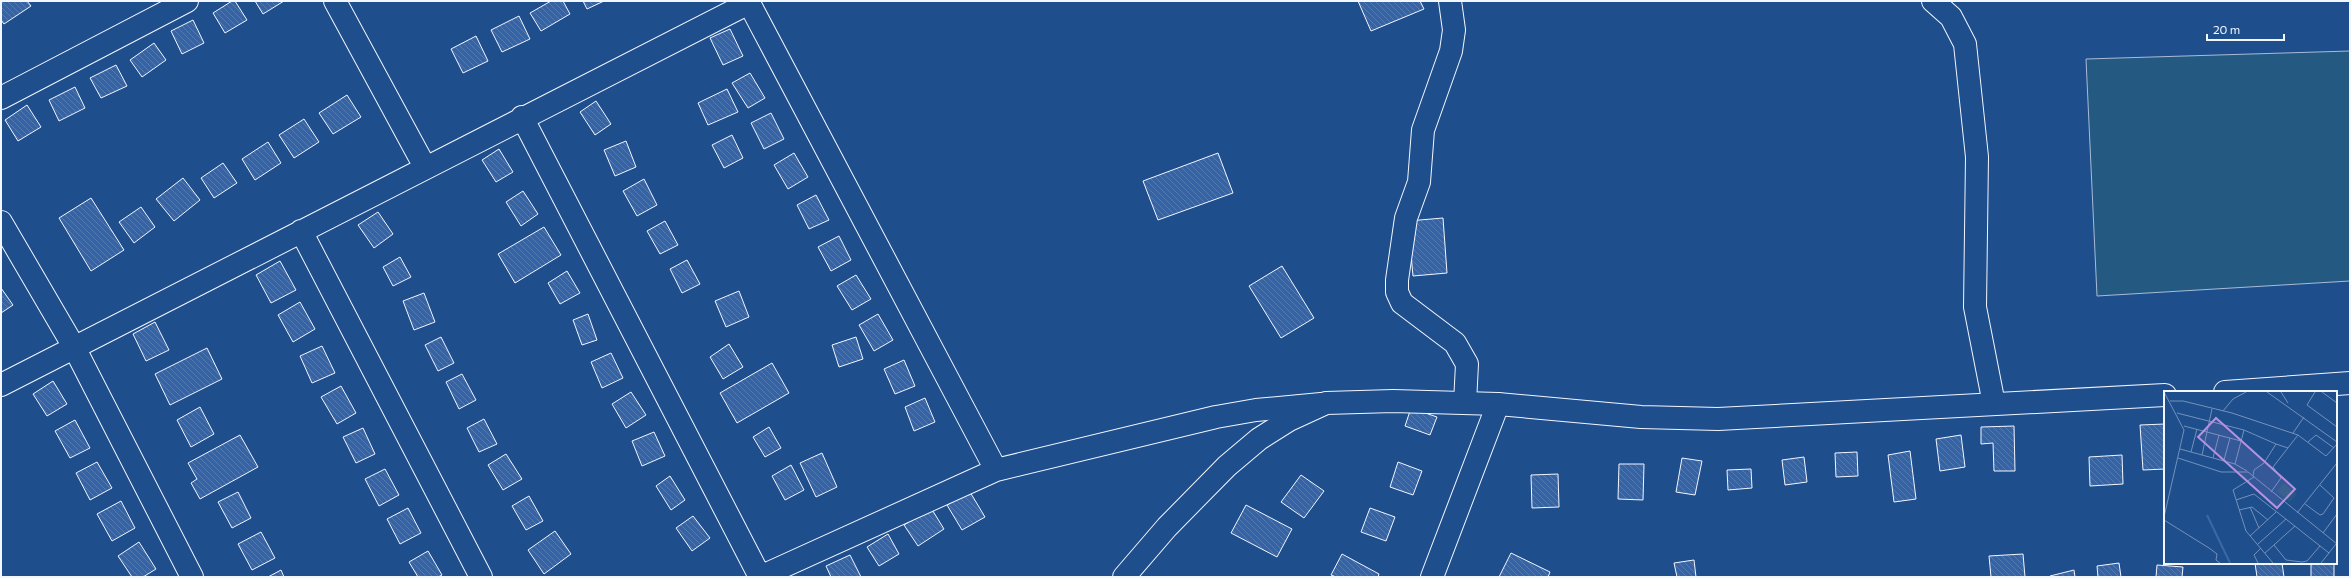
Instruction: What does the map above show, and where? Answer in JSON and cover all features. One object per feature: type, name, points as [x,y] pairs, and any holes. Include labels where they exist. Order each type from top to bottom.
[{"type":"street","points":[[1,98],[187,1]]},
{"type":"street","points":[[335,1],[424,167]]},
{"type":"street","points":[[1450,1],[1454,30],[1451,51],[1423,130],[1418,182],[1406,218],[1396,280],[1397,292],[1402,303],[1455,343],[1467,364],[1465,403]]},
{"type":"street","points":[[1933,1],[1951,17],[1965,44],[1977,157],[1975,307],[1994,404]]},
{"type":"street","points":[[1,385],[748,2],[996,470]]},
{"type":"street","points":[[522,117],[760,577],[996,470],[1216,416],[1256,410],[1326,403],[1393,401],[1498,404],[1641,417],[1718,419],[2164,395]]},
{"type":"street","points":[[1,222],[74,347],[192,577]]},
{"type":"street","points":[[301,231],[481,577]]},
{"type":"street","points":[[2239,391],[2350,383]]},
{"type":"street","points":[[1124,577],[1167,527],[1227,466],[1259,439],[1289,420],[1326,403]]},
{"type":"street","points":[[1432,577],[1498,404]]},
{"type":"shaded area","points":[[2350,51],[2350,281],[2097,296],[2086,59]]},
{"type":"building","points":[[1,1],[27,1],[31,6],[4,24],[1,20]]},
{"type":"building","points":[[232,1],[235,1],[247,20],[225,33],[213,13]]},
{"type":"building","points":[[255,1],[284,1],[263,14]]},
{"type":"building","points":[[551,1],[563,1],[570,14],[541,31],[530,13]]},
{"type":"building","points":[[583,1],[604,1],[587,9]]},
{"type":"building","points":[[1358,1],[1420,1],[1424,9],[1371,31]]},
{"type":"building","points":[[519,16],[530,39],[502,52],[491,30]]},
{"type":"building","points":[[193,20],[204,43],[182,54],[171,31]]},
{"type":"building","points":[[730,29],[743,56],[723,65],[710,38]]},
{"type":"building","points":[[476,36],[488,61],[463,73],[451,49]]},
{"type":"building","points":[[154,43],[166,60],[142,77],[130,60]]},
{"type":"building","points":[[116,65],[127,86],[101,98],[90,78]]},
{"type":"building","points":[[750,73],[765,98],[748,108],[732,83]]},
{"type":"building","points":[[75,87],[85,108],[59,121],[49,100]]},
{"type":"building","points":[[727,89],[738,112],[708,125],[698,103]]},
{"type":"building","points":[[347,95],[361,117],[333,134],[319,113]]},
{"type":"building","points":[[596,101],[611,124],[595,135],[580,112]]},
{"type":"building","points":[[27,105],[41,127],[18,141],[5,120]]},
{"type":"building","points":[[771,113],[784,139],[764,149],[751,123]]},
{"type":"building","points":[[304,119],[319,142],[294,158],[279,135]]},
{"type":"building","points":[[732,135],[743,158],[724,168],[712,145]]},
{"type":"building","points":[[626,141],[636,167],[615,176],[604,150]]},
{"type":"building","points":[[268,142],[281,163],[255,180],[242,159]]},
{"type":"building","points":[[499,149],[513,172],[496,182],[482,160]]},
{"type":"building","points":[[794,153],[808,177],[788,189],[774,165]]},
{"type":"building","points":[[1218,153],[1233,193],[1158,220],[1143,181]]},
{"type":"building","points":[[223,163],[237,183],[214,198],[201,178]]},
{"type":"building","points":[[183,178],[200,200],[174,221],[156,199]]},
{"type":"building","points":[[644,179],[657,205],[637,216],[623,191]]},
{"type":"building","points":[[523,191],[538,214],[521,226],[506,202]]},
{"type":"building","points":[[816,195],[829,220],[809,229],[797,205]]},
{"type":"building","points":[[91,198],[124,250],[91,271],[59,218]]},
{"type":"building","points":[[141,207],[155,227],[134,243],[119,222]]},
{"type":"building","points":[[378,212],[393,234],[374,248],[358,225]]},
{"type":"building","points":[[1443,218],[1447,273],[1413,276],[1408,221]]},
{"type":"building","points":[[665,221],[678,245],[660,254],[647,231]]},
{"type":"building","points":[[544,227],[561,255],[515,283],[498,254]]},
{"type":"building","points":[[839,236],[851,260],[831,271],[818,247]]},
{"type":"building","points":[[400,257],[411,277],[393,286],[383,267]]},
{"type":"building","points":[[687,260],[700,284],[682,293],[670,269]]},
{"type":"building","points":[[280,261],[296,290],[271,303],[256,275]]},
{"type":"building","points":[[1282,266],[1314,318],[1281,338],[1249,286]]},
{"type":"building","points":[[567,271],[580,293],[560,304],[548,283]]},
{"type":"building","points":[[856,275],[871,299],[852,310],[837,286]]},
{"type":"building","points":[[1,288],[13,305],[1,313]]},
{"type":"building","points":[[739,291],[749,317],[726,327],[715,301]]},
{"type":"building","points":[[424,293],[435,322],[414,330],[403,301]]},
{"type":"building","points":[[300,302],[315,329],[293,342],[278,315]]},
{"type":"building","points":[[588,314],[597,340],[582,345],[573,320]]},
{"type":"building","points":[[878,314],[893,340],[874,351],[859,325]]},
{"type":"building","points":[[155,322],[169,350],[146,361],[133,334]]},
{"type":"building","points":[[441,337],[454,363],[438,371],[425,345]]},
{"type":"building","points":[[856,337],[863,359],[839,367],[832,345]]},
{"type":"building","points":[[729,344],[743,367],[723,379],[710,357]]},
{"type":"building","points":[[322,346],[335,373],[312,383],[300,356]]},
{"type":"building","points":[[207,348],[222,379],[170,405],[155,374]]},
{"type":"building","points":[[611,353],[623,378],[602,388],[591,362]]},
{"type":"building","points":[[904,360],[915,386],[895,394],[884,369]]},
{"type":"building","points":[[772,363],[789,393],[737,423],[720,393]]},
{"type":"building","points":[[462,374],[476,400],[459,409],[446,382]]},
{"type":"building","points":[[53,381],[67,404],[47,416],[33,394]]},
{"type":"building","points":[[341,386],[356,413],[337,424],[321,397]]},
{"type":"building","points":[[631,392],[646,415],[626,428],[612,404]]},
{"type":"building","points":[[925,398],[935,422],[914,431],[905,407]]},
{"type":"building","points":[[200,407],[214,434],[191,447],[177,420]]},
{"type":"building","points":[[1411,408],[1437,417],[1430,435],[1405,426]]},
{"type":"building","points":[[484,419],[497,444],[479,452],[467,428]]},
{"type":"building","points":[[75,420],[90,448],[70,458],[55,431]]},
{"type":"building","points":[[2164,424],[2164,469],[2143,470],[2140,425]]},
{"type":"building","points":[[2014,426],[2015,471],[1994,471],[1993,443],[1981,444],[1981,427]]},
{"type":"building","points":[[769,427],[781,448],[765,457],[753,437]]},
{"type":"building","points":[[363,428],[375,454],[356,463],[343,437]]},
{"type":"building","points":[[654,432],[665,456],[642,466],[632,441]]},
{"type":"building","points":[[240,435],[258,467],[200,499],[191,483],[197,479],[188,463]]},
{"type":"building","points":[[1961,435],[1965,467],[1940,471],[1936,439]]},
{"type":"building","points":[[1910,451],[1916,499],[1894,502],[1888,455]]},
{"type":"building","points":[[1857,452],[1858,476],[1836,477],[1835,453]]},
{"type":"building","points":[[822,453],[837,487],[816,497],[800,463]]},
{"type":"building","points":[[506,454],[522,479],[503,490],[488,465]]},
{"type":"building","points":[[2122,455],[2123,484],[2090,486],[2089,457]]},
{"type":"building","points":[[1804,457],[1807,482],[1785,485],[1782,460]]},
{"type":"building","points":[[1682,458],[1702,461],[1695,495],[1676,492]]},
{"type":"building","points":[[97,462],[112,488],[90,500],[76,473]]},
{"type":"building","points":[[1398,462],[1422,471],[1413,495],[1390,487]]},
{"type":"building","points":[[1619,464],[1644,464],[1643,500],[1618,499]]},
{"type":"building","points":[[791,465],[804,490],[785,500],[772,476]]},
{"type":"building","points":[[385,469],[399,495],[379,506],[365,479]]},
{"type":"building","points":[[1751,469],[1752,488],[1728,490],[1727,470]]},
{"type":"building","points":[[1558,474],[1559,507],[1532,508],[1531,475]]},
{"type":"building","points":[[1301,475],[1324,491],[1304,518],[1281,502]]},
{"type":"building","points":[[670,476],[685,500],[671,510],[656,486]]},
{"type":"building","points":[[238,492],[251,518],[232,528],[218,502]]},
{"type":"building","points":[[970,492],[985,517],[962,530],[947,505]]},
{"type":"building","points":[[529,496],[543,521],[526,530],[512,506]]},
{"type":"building","points":[[121,501],[135,528],[112,541],[97,514]]},
{"type":"building","points":[[1246,505],[1292,529],[1277,557],[1231,533]]},
{"type":"building","points":[[408,508],[421,533],[400,544],[387,519]]},
{"type":"building","points":[[931,508],[944,529],[918,546],[904,525]]},
{"type":"building","points":[[1370,508],[1395,517],[1386,541],[1361,532]]},
{"type":"building","points":[[693,516],[710,538],[692,551],[676,528]]},
{"type":"building","points":[[555,531],[571,554],[544,574],[528,550]]},
{"type":"building","points":[[261,532],[275,558],[252,570],[238,544]]},
{"type":"building","points":[[888,534],[899,554],[879,566],[867,547]]},
{"type":"building","points":[[139,542],[156,569],[143,577],[132,577],[118,556]]},
{"type":"building","points":[[428,551],[442,575],[438,577],[418,577],[409,562]]},
{"type":"building","points":[[1511,553],[1550,572],[1548,577],[1499,577]]},
{"type":"building","points":[[1342,554],[1379,574],[1378,577],[1336,577],[1331,575]]},
{"type":"building","points":[[2023,554],[2025,577],[1991,577],[1989,556]]},
{"type":"building","points":[[850,555],[861,577],[831,577],[826,566]]},
{"type":"building","points":[[1694,560],[1696,577],[1677,577],[1674,563]]},
{"type":"building","points":[[2119,563],[2121,577],[2098,577],[2097,566]]},
{"type":"building","points":[[2255,564],[2282,564],[2284,577],[2257,577]]},
{"type":"building","points":[[2311,564],[2334,564],[2334,577],[2311,577]]},
{"type":"building","points":[[2157,565],[2183,567],[2182,577],[2156,577]]},
{"type":"building","points":[[281,570],[284,577],[268,577]]},
{"type":"building","points":[[2074,570],[2075,577],[2050,576]]}]
